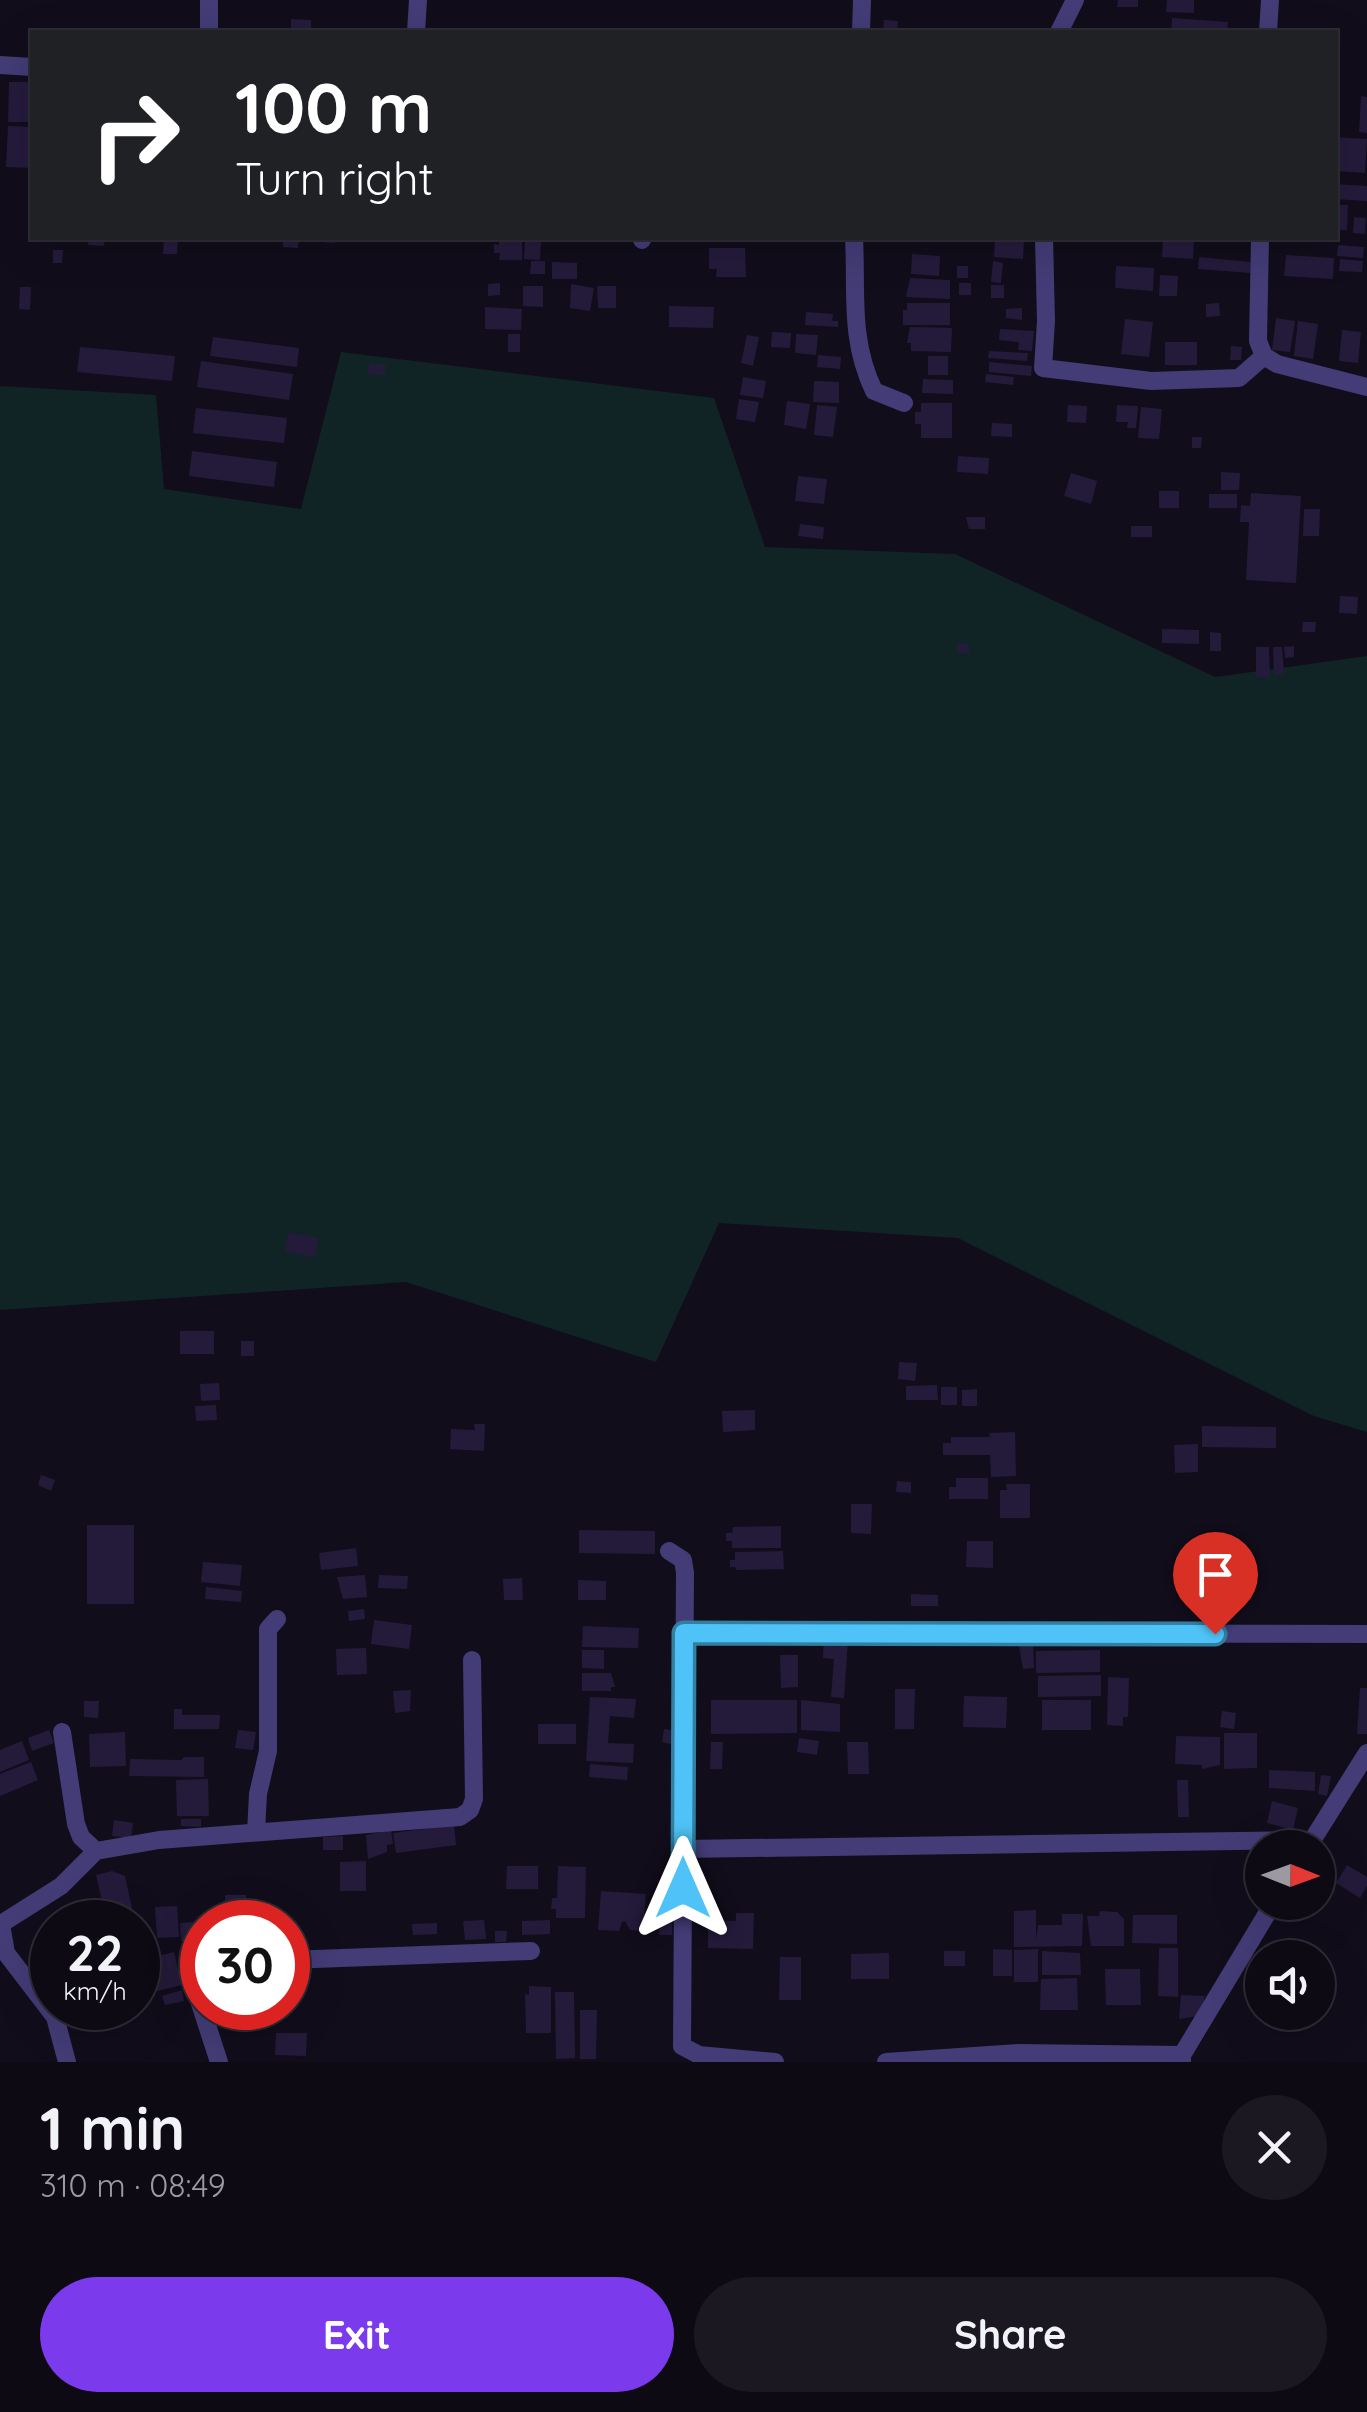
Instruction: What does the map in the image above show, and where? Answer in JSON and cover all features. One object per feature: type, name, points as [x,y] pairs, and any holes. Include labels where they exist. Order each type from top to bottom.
[{"type":"street","points":[[209,0],[210,30]]},
{"type":"street","points":[[416,30],[418,0]]},
{"type":"street","points":[[861,30],[862,0]]},
{"type":"street","points":[[1061,30],[1075,0]]},
{"type":"street","points":[[1268,30],[1270,0]]},
{"type":"street","points":[[0,64],[30,68]]},
{"type":"street","points":[[854,240],[853,314],[867,376],[874,391],[904,403]]},
{"type":"street","points":[[1044,240],[1046,321],[1042,368],[1151,381],[1238,378],[1264,356]]},
{"type":"street","points":[[1260,240],[1258,341],[1264,356],[1289,368],[1367,387]]},
{"type":"street","points":[[669,1551],[683,1560],[682,2054],[775,2062]]},
{"type":"street","points":[[256,1832],[258,1794],[268,1751],[268,1628],[277,1618]]},
{"type":"street","points":[[684,1633],[1367,1634]]},
{"type":"street","points":[[67,2062],[55,2016],[6,1953],[0,1923],[61,1886],[96,1851],[160,1840],[460,1816],[470,1810],[474,1799],[472,1660]]},
{"type":"street","points":[[62,1732],[76,1824],[81,1836],[96,1851]]},
{"type":"street","points":[[1319,1830],[1367,1753]]},
{"type":"street","points":[[684,1849],[1245,1845]]},
{"type":"street","points":[[886,2062],[1018,2053],[1182,2059],[1263,1920]]},
{"type":"street","points":[[310,1959],[531,1951]]},
{"type":"street","points":[[209,2030],[219,2062]]},
{"type":"green space","points":[[341,352],[714,398],[765,547],[955,554],[1215,677],[1367,656],[1367,1432],[1314,1416],[958,1238],[719,1223],[656,1362],[406,1282],[0,1310],[0,386],[156,395],[164,489],[301,509]]},
{"type":"building","points":[[1118,0],[1138,0],[1138,7],[1117,7]]},
{"type":"building","points":[[1167,0],[1194,0],[1194,13],[1166,12]]},
{"type":"building","points":[[1172,18],[1228,22],[1227,30],[1171,30]]},
{"type":"building","points":[[291,19],[311,20],[311,30],[291,30]]},
{"type":"building","points":[[884,20],[898,21],[897,30],[883,30]]},
{"type":"building","points":[[9,82],[30,82],[30,122],[8,122]]},
{"type":"building","points":[[1361,96],[1367,97],[1367,133],[1359,132]]},
{"type":"building","points":[[8,126],[30,127],[30,168],[6,167]]},
{"type":"building","points":[[1338,137],[1367,139],[1365,173],[1338,171]]},
{"type":"building","points":[[1338,184],[1367,186],[1367,201],[1338,199]]},
{"type":"building","points":[[1338,205],[1348,205],[1347,230],[1338,230]]},
{"type":"building","points":[[1354,217],[1366,218],[1365,234],[1353,233]]},
{"type":"building","points":[[89,240],[105,240],[104,246],[88,245]]},
{"type":"building","points":[[164,240],[178,240],[177,254],[163,254]]},
{"type":"building","points":[[283,240],[299,240],[298,248],[283,247]]},
{"type":"building","points":[[499,240],[522,240],[522,260],[499,260],[500,253],[494,253],[494,244],[499,245]]},
{"type":"building","points":[[525,240],[541,240],[540,260],[524,259]]},
{"type":"building","points":[[995,240],[1024,240],[1023,259],[994,257]]},
{"type":"building","points":[[1163,240],[1194,240],[1193,259],[1162,257]]},
{"type":"building","points":[[1338,245],[1364,247],[1363,258],[1337,256]]},
{"type":"building","points":[[709,248],[745,248],[746,277],[716,277],[717,269],[709,269]]},
{"type":"building","points":[[53,250],[63,250],[62,263],[53,263]]},
{"type":"building","points":[[912,254],[940,256],[939,276],[911,274]]},
{"type":"building","points":[[1286,255],[1334,258],[1333,279],[1284,276]]},
{"type":"building","points":[[1199,257],[1251,262],[1250,273],[1198,269]]},
{"type":"building","points":[[1340,259],[1363,261],[1362,272],[1339,271]]},
{"type":"building","points":[[531,261],[545,261],[545,274],[530,274]]},
{"type":"building","points":[[993,261],[1003,263],[1001,283],[991,282]]},
{"type":"building","points":[[552,262],[577,263],[577,279],[552,279]]},
{"type":"building","points":[[957,266],[968,266],[968,278],[957,278]]},
{"type":"building","points":[[1116,266],[1154,268],[1153,291],[1115,288]]},
{"type":"building","points":[[1160,275],[1178,276],[1177,296],[1159,296]]},
{"type":"building","points":[[910,278],[950,280],[950,299],[906,297]]},
{"type":"building","points":[[500,283],[500,295],[488,296],[488,284]]},
{"type":"building","points":[[959,283],[971,283],[971,295],[959,295]]},
{"type":"building","points":[[571,284],[594,288],[590,311],[570,308]]},
{"type":"building","points":[[991,285],[1004,285],[1004,298],[991,298]]},
{"type":"building","points":[[523,286],[543,286],[543,307],[523,306]]},
{"type":"building","points":[[597,286],[616,286],[616,308],[598,308]]},
{"type":"building","points":[[20,287],[31,287],[30,310],[19,309]]},
{"type":"building","points":[[907,303],[950,303],[950,325],[903,325]]},
{"type":"building","points":[[1219,303],[1220,316],[1206,317],[1206,304]]},
{"type":"building","points":[[669,306],[714,307],[713,328],[669,327]]},
{"type":"building","points":[[485,307],[522,309],[521,330],[485,329]]},
{"type":"building","points":[[1022,308],[1022,320],[1006,318],[1006,309]]},
{"type":"building","points":[[806,312],[833,314],[832,321],[838,321],[838,327],[805,325]]},
{"type":"building","points":[[1276,318],[1295,321],[1290,352],[1272,350]]},
{"type":"building","points":[[1125,319],[1153,322],[1149,357],[1121,354]]},
{"type":"building","points":[[1298,321],[1318,324],[1313,359],[1294,356]]},
{"type":"building","points":[[910,327],[952,328],[951,352],[911,351],[911,343],[907,343]]},
{"type":"building","points":[[1000,329],[1034,331],[1032,351],[1018,350],[1019,342],[999,340]]},
{"type":"building","points":[[1342,330],[1361,332],[1358,363],[1339,361]]},
{"type":"building","points":[[772,332],[791,333],[790,348],[771,347]]},
{"type":"building","points":[[508,334],[520,334],[520,352],[508,352]]},
{"type":"building","points":[[796,334],[818,335],[816,355],[795,353]]},
{"type":"building","points":[[747,335],[759,337],[753,366],[741,363]]},
{"type":"building","points":[[213,337],[299,348],[297,367],[210,356]]},
{"type":"building","points":[[1165,342],[1197,342],[1197,365],[1165,365]]},
{"type":"building","points":[[1231,346],[1242,347],[1241,360],[1230,360]]},
{"type":"building","points":[[80,347],[175,356],[172,381],[77,372]]},
{"type":"building","points":[[989,351],[1028,353],[1027,361],[988,358]]},
{"type":"building","points":[[818,355],[841,357],[840,369],[817,367]]},
{"type":"building","points":[[928,356],[948,356],[948,375],[928,375]]},
{"type":"building","points":[[201,361],[293,374],[289,400],[197,387]]},
{"type":"building","points":[[989,362],[1032,366],[1031,376],[989,372]]},
{"type":"building","points":[[369,363],[386,365],[385,375],[368,374]]},
{"type":"building","points":[[986,374],[1014,377],[1013,385],[985,382]]},
{"type":"building","points":[[743,377],[766,381],[763,398],[740,395]]},
{"type":"building","points":[[923,379],[953,380],[953,394],[922,393]]},
{"type":"building","points":[[814,381],[839,382],[839,403],[813,402]]},
{"type":"building","points":[[739,399],[759,402],[755,422],[736,419]]},
{"type":"building","points":[[787,401],[810,404],[806,429],[784,425]]},
{"type":"building","points":[[921,403],[952,403],[952,438],[921,438],[921,424],[915,424],[915,412],[921,412]]},
{"type":"building","points":[[817,405],[837,407],[833,437],[814,435]]},
{"type":"building","points":[[1068,405],[1087,406],[1086,423],[1067,422]]},
{"type":"building","points":[[1117,405],[1138,406],[1136,428],[1127,428],[1128,422],[1116,422]]},
{"type":"building","points":[[1141,407],[1162,409],[1159,439],[1138,438]]},
{"type":"building","points":[[196,408],[287,418],[284,443],[193,433]]},
{"type":"building","points":[[992,423],[1012,424],[1012,437],[991,436]]},
{"type":"building","points":[[1192,437],[1202,437],[1201,448],[1192,448]]},
{"type":"building","points":[[192,451],[277,462],[274,487],[189,476]]},
{"type":"building","points":[[958,456],[989,458],[988,474],[957,472]]},
{"type":"building","points":[[1221,472],[1240,473],[1239,490],[1221,490]]},
{"type":"building","points":[[1071,473],[1097,481],[1091,504],[1064,496]]},
{"type":"building","points":[[798,476],[827,479],[824,504],[795,501]]},
{"type":"building","points":[[1159,491],[1179,491],[1179,508],[1159,508]]},
{"type":"building","points":[[1251,493],[1301,496],[1296,583],[1246,580],[1249,522],[1240,522],[1241,505],[1250,506]]},
{"type":"building","points":[[1209,494],[1237,494],[1237,508],[1209,508]]},
{"type":"building","points":[[1304,509],[1320,509],[1319,536],[1303,536]]},
{"type":"building","points":[[966,517],[985,517],[985,529],[969,529]]},
{"type":"building","points":[[800,524],[824,527],[823,539],[798,536]]},
{"type":"building","points":[[1131,526],[1152,526],[1152,537],[1131,537]]},
{"type":"building","points":[[1340,596],[1358,597],[1357,614],[1339,613]]},
{"type":"building","points":[[1303,622],[1316,622],[1315,632],[1302,632]]},
{"type":"building","points":[[1162,629],[1199,630],[1199,644],[1162,643]]},
{"type":"building","points":[[1210,632],[1221,633],[1221,651],[1210,651]]},
{"type":"building","points":[[958,643],[969,644],[969,654],[958,653]]},
{"type":"building","points":[[1294,646],[1294,657],[1285,658],[1284,647]]},
{"type":"building","points":[[1256,647],[1269,647],[1270,677],[1256,678]]},
{"type":"building","points":[[1273,647],[1282,647],[1284,674],[1274,675]]},
{"type":"building","points":[[289,1232],[319,1238],[315,1258],[285,1251]]},
{"type":"building","points":[[180,1331],[214,1331],[214,1354],[180,1354]]},
{"type":"building","points":[[241,1341],[254,1341],[254,1356],[241,1356]]},
{"type":"building","points":[[899,1362],[917,1363],[915,1381],[898,1379]]},
{"type":"building","points":[[219,1383],[220,1400],[201,1401],[200,1384]]},
{"type":"building","points":[[937,1385],[938,1400],[906,1400],[906,1386]]},
{"type":"building","points":[[941,1387],[957,1387],[957,1405],[941,1405]]},
{"type":"building","points":[[977,1389],[977,1406],[962,1406],[962,1390]]},
{"type":"building","points":[[216,1405],[217,1420],[196,1421],[195,1406]]},
{"type":"building","points":[[755,1410],[755,1430],[723,1432],[722,1411]]},
{"type":"building","points":[[474,1424],[485,1424],[484,1451],[450,1449],[451,1429],[475,1430]]},
{"type":"building","points":[[1202,1426],[1276,1427],[1276,1448],[1202,1447]]},
{"type":"building","points":[[1015,1432],[1016,1476],[991,1477],[990,1455],[943,1455],[943,1443],[951,1443],[951,1437],[990,1437],[989,1433]]},
{"type":"building","points":[[1198,1444],[1198,1472],[1175,1473],[1174,1445]]},
{"type":"building","points":[[41,1475],[55,1480],[51,1491],[38,1485]]},
{"type":"building","points":[[956,1478],[988,1478],[988,1499],[949,1499],[949,1487],[956,1487]]},
{"type":"building","points":[[897,1481],[911,1482],[911,1493],[896,1492]]},
{"type":"building","points":[[1006,1484],[1030,1484],[1030,1518],[1000,1518],[1000,1490],[1007,1490]]},
{"type":"building","points":[[851,1504],[872,1504],[871,1534],[851,1533]]},
{"type":"building","points":[[87,1525],[134,1525],[134,1604],[87,1604]]},
{"type":"building","points":[[781,1526],[781,1548],[732,1548],[732,1541],[726,1541],[726,1533],[732,1533],[733,1527]]},
{"type":"building","points":[[579,1530],[655,1531],[655,1554],[579,1553]]},
{"type":"building","points":[[967,1541],[993,1541],[993,1568],[966,1567]]},
{"type":"building","points":[[356,1548],[358,1566],[321,1570],[319,1553]]},
{"type":"building","points":[[783,1551],[784,1569],[730,1567],[735,1552]]},
{"type":"building","points":[[203,1562],[242,1565],[240,1586],[201,1582]]},
{"type":"building","points":[[365,1575],[367,1597],[343,1599],[337,1577]]},
{"type":"building","points":[[379,1575],[408,1576],[407,1589],[378,1588]]},
{"type":"building","points":[[522,1578],[523,1600],[504,1600],[503,1579]]},
{"type":"building","points":[[578,1580],[606,1581],[606,1600],[578,1600]]},
{"type":"building","points":[[206,1587],[242,1591],[241,1602],[205,1599]]},
{"type":"building","points":[[911,1594],[938,1595],[938,1606],[911,1606]]},
{"type":"building","points":[[364,1609],[365,1619],[349,1621],[348,1611]]},
{"type":"building","points":[[374,1620],[412,1625],[409,1649],[371,1644]]},
{"type":"building","points":[[583,1626],[639,1628],[638,1648],[582,1647]]},
{"type":"building","points":[[824,1639],[848,1641],[844,1698],[831,1697],[834,1659],[823,1658]]},
{"type":"building","points":[[1033,1639],[1034,1668],[1023,1669],[1018,1640]]},
{"type":"building","points":[[366,1648],[367,1674],[337,1675],[336,1649]]},
{"type":"building","points":[[582,1650],[604,1650],[604,1669],[582,1668]]},
{"type":"building","points":[[1100,1650],[1100,1672],[1036,1673],[1036,1651]]},
{"type":"building","points":[[780,1655],[798,1655],[798,1687],[781,1688]]},
{"type":"building","points":[[582,1673],[611,1673],[615,1687],[611,1691],[582,1691]]},
{"type":"building","points":[[1101,1675],[1101,1696],[1038,1697],[1038,1676]]},
{"type":"building","points":[[1108,1677],[1129,1678],[1128,1717],[1123,1717],[1123,1726],[1107,1725]]},
{"type":"building","points":[[1360,1688],[1367,1688],[1367,1734],[1357,1734]]},
{"type":"building","points":[[895,1689],[915,1689],[914,1729],[895,1729]]},
{"type":"building","points":[[411,1690],[410,1711],[395,1713],[393,1691]]},
{"type":"building","points":[[964,1696],[1007,1697],[1006,1728],[963,1727]]},
{"type":"building","points":[[590,1697],[636,1699],[634,1718],[610,1716],[608,1743],[634,1744],[633,1763],[586,1761]]},
{"type":"building","points":[[711,1700],[797,1700],[797,1733],[711,1734]]},
{"type":"building","points":[[801,1700],[840,1704],[840,1732],[801,1730]]},
{"type":"building","points":[[1042,1700],[1091,1700],[1091,1730],[1042,1730]]},
{"type":"building","points":[[84,1701],[99,1701],[98,1718],[84,1717]]},
{"type":"building","points":[[174,1709],[182,1709],[182,1715],[220,1715],[219,1729],[174,1729]]},
{"type":"building","points":[[1222,1711],[1236,1713],[1234,1729],[1220,1727]]},
{"type":"building","points":[[538,1724],[576,1724],[576,1744],[538,1744]]},
{"type":"building","points":[[664,1729],[677,1731],[675,1745],[662,1742]]},
{"type":"building","points":[[49,1730],[54,1743],[32,1751],[28,1738]]},
{"type":"building","points":[[238,1730],[256,1732],[253,1750],[235,1748]]},
{"type":"building","points":[[125,1732],[126,1766],[90,1767],[89,1734]]},
{"type":"building","points":[[1224,1733],[1257,1733],[1257,1768],[1224,1769]]},
{"type":"building","points":[[1176,1736],[1220,1737],[1220,1765],[1202,1769],[1202,1765],[1175,1764]]},
{"type":"building","points":[[799,1738],[819,1741],[817,1755],[797,1752]]},
{"type":"building","points":[[22,1741],[29,1760],[0,1772],[0,1750]]},
{"type":"building","points":[[711,1742],[723,1742],[722,1769],[710,1769]]},
{"type":"building","points":[[847,1742],[868,1742],[869,1774],[848,1774]]},
{"type":"building","points":[[204,1757],[204,1777],[129,1776],[130,1759]]},
{"type":"building","points":[[31,1762],[38,1780],[0,1796],[0,1774]]},
{"type":"building","points":[[590,1764],[628,1767],[627,1780],[589,1777]]},
{"type":"building","points":[[1269,1770],[1315,1772],[1315,1791],[1269,1788]]},
{"type":"building","points":[[1321,1775],[1331,1776],[1327,1796],[1318,1794]]},
{"type":"building","points":[[208,1779],[209,1816],[177,1816],[176,1780]]},
{"type":"building","points":[[1177,1780],[1188,1780],[1189,1817],[1178,1817]]},
{"type":"building","points":[[1272,1801],[1298,1808],[1293,1830],[1267,1823]]},
{"type":"building","points":[[181,1819],[201,1819],[201,1827],[181,1826]]},
{"type":"building","points":[[114,1820],[133,1823],[131,1838],[112,1836]]},
{"type":"building","points":[[454,1825],[456,1845],[396,1853],[393,1833]]},
{"type":"building","points":[[391,1830],[393,1844],[387,1845],[387,1852],[368,1859],[366,1835]]},
{"type":"building","points":[[343,1836],[343,1850],[323,1850],[323,1837]]},
{"type":"building","points":[[366,1861],[366,1891],[340,1891],[340,1862]]},
{"type":"building","points":[[1347,1865],[1367,1877],[1360,1898],[1336,1883]]},
{"type":"building","points":[[507,1866],[538,1866],[538,1889],[506,1889]]},
{"type":"building","points":[[558,1866],[586,1867],[585,1918],[556,1918],[556,1909],[551,1909],[552,1898],[557,1898]]},
{"type":"building","points":[[112,1871],[125,1876],[130,1900],[102,1900],[96,1875]]},
{"type":"building","points":[[601,1891],[646,1894],[643,1931],[630,1930],[625,1921],[619,1931],[598,1930]]},
{"type":"building","points":[[225,1895],[246,1895],[246,1900],[225,1900]]},
{"type":"building","points":[[660,1902],[672,1903],[672,1935],[659,1935]]},
{"type":"building","points":[[177,1906],[179,1937],[160,1938],[160,1907]]},
{"type":"building","points":[[1036,1910],[1036,1941],[1038,1925],[1062,1925],[1062,1914],[1083,1914],[1082,1946],[1014,1947],[1014,1911]]},
{"type":"building","points":[[1100,1911],[1117,1912],[1124,1919],[1124,1946],[1091,1946],[1087,1916],[1099,1916]]},
{"type":"building","points":[[736,1913],[754,1913],[753,1949],[708,1948],[708,1920],[736,1921]]},
{"type":"building","points":[[1133,1915],[1177,1915],[1177,1944],[1132,1943]]},
{"type":"building","points":[[484,1920],[486,1939],[465,1940],[463,1921]]},
{"type":"building","points":[[550,1920],[550,1934],[522,1935],[522,1921]]},
{"type":"building","points":[[437,1923],[437,1934],[413,1935],[412,1924]]},
{"type":"building","points":[[495,1931],[507,1931],[506,1942],[495,1942]]},
{"type":"building","points":[[1159,1948],[1178,1948],[1178,1997],[1158,1996]]},
{"type":"building","points":[[993,1949],[1012,1950],[1012,1976],[993,1976]]},
{"type":"building","points":[[1038,1949],[1038,1982],[1014,1982],[1014,1950]]},
{"type":"building","points":[[944,1951],[965,1951],[965,1966],[944,1966]]},
{"type":"building","points":[[1042,1951],[1080,1953],[1081,1975],[1042,1975]]},
{"type":"building","points":[[174,1952],[180,1985],[160,1990],[160,1956]]},
{"type":"building","points":[[889,1953],[889,1979],[851,1979],[851,1954]]},
{"type":"building","points":[[780,1957],[801,1957],[801,2000],[779,2000]]},
{"type":"building","points":[[1105,1969],[1140,1969],[1141,2005],[1106,2005]]},
{"type":"building","points":[[1077,1978],[1078,2010],[1040,2010],[1041,1979]]},
{"type":"building","points":[[529,1986],[551,1987],[551,2033],[526,2033],[525,1994],[529,1995]]},
{"type":"building","points":[[180,1991],[180,2002],[165,2005],[162,1996]]},
{"type":"building","points":[[555,1992],[574,1992],[575,2058],[556,2059]]},
{"type":"building","points":[[1181,1995],[1205,1996],[1199,2016],[1179,2019]]},
{"type":"building","points":[[580,2010],[597,2010],[596,2059],[580,2059]]},
{"type":"building","points":[[276,2033],[307,2033],[306,2056],[275,2055]]},
{"type":"route","points":[[683,1888],[684,1633],[1215,1634]]}]
